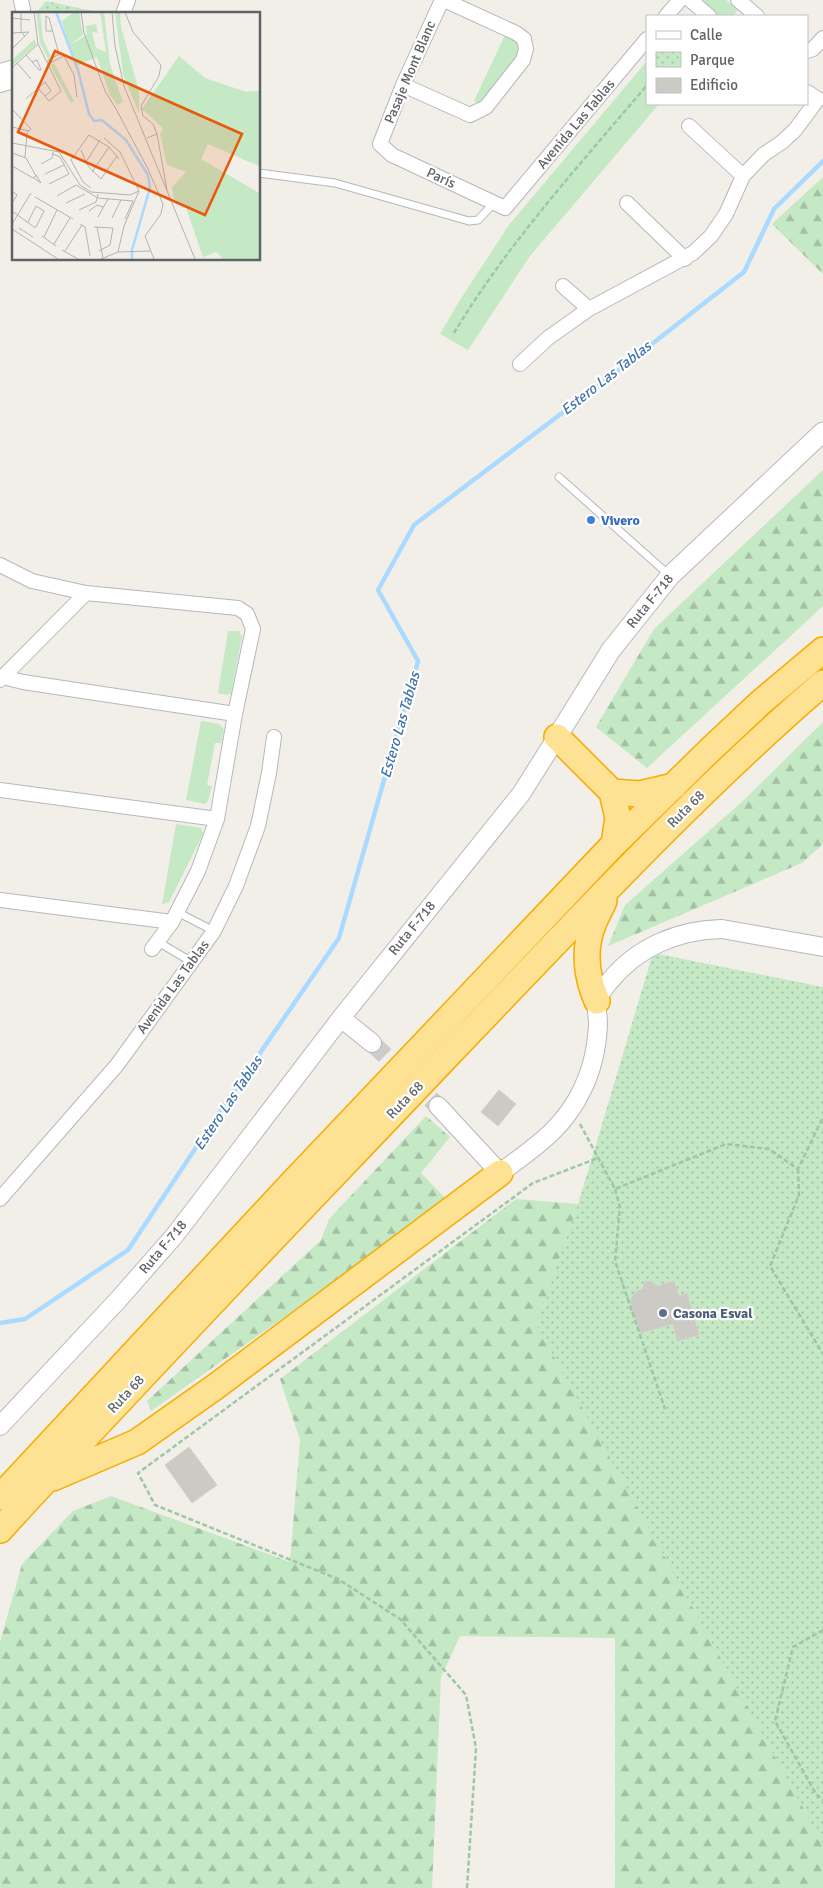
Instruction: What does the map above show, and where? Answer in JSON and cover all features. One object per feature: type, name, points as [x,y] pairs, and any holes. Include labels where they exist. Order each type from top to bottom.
[{"type":"highway","name":"Ruta 68","points":[[0,1497],[294,1181],[614,844],[760,703],[823,650]]},
{"type":"highway","name":"Ruta 68","points":[[0,1530],[218,1296],[610,887],[708,788],[784,716],[823,683]]},
{"type":"highway","points":[[557,737],[612,792],[618,818],[614,844]]},
{"type":"highway","points":[[612,792],[640,794],[674,786]]},
{"type":"highway","points":[[597,1001],[587,968],[588,945],[594,921],[610,887]]},
{"type":"highway","points":[[44,1482],[137,1442],[215,1387],[500,1173]]},
{"type":"main road","name":"Ruta F-718","points":[[557,737],[611,650],[670,576],[823,432]]},
{"type":"street","points":[[124,12],[128,0]]},
{"type":"street","points":[[403,85],[470,115],[486,107],[523,60],[526,49],[524,39],[516,33],[443,0]]},
{"type":"street","name":"Pasaje Mont Blanc","points":[[380,144],[403,85],[443,0]]},
{"type":"street","points":[[667,15],[680,0]]},
{"type":"street","points":[[690,0],[709,15]]},
{"type":"street","points":[[738,0],[756,15]]},
{"type":"street","points":[[808,51],[813,49],[823,38]]},
{"type":"street","name":"Avenida Las Tablas","points":[[500,205],[646,41]]},
{"type":"street","points":[[520,364],[548,338],[589,309],[693,253],[711,236],[726,214],[743,176],[762,155],[796,130],[818,99],[808,93]]},
{"type":"street","points":[[689,126],[743,176]]},
{"type":"street","name":"París","points":[[380,144],[392,155],[500,205]]},
{"type":"street","points":[[627,203],[685,259]]},
{"type":"street","points":[[564,286],[589,309]]},
{"type":"street","points":[[0,565],[32,581],[86,593],[238,608],[248,614],[253,629],[234,714],[217,819],[198,871],[175,917],[155,946]]},
{"type":"street","points":[[2,678],[86,593]]},
{"type":"street","points":[[2,678],[234,714]]},
{"type":"street","name":"Avenida Las Tablas","points":[[0,1198],[117,1065],[214,931],[236,886],[258,826],[270,774],[274,737]]},
{"type":"street","name":"Ruta F-718","points":[[0,1426],[118,1300],[175,1235],[341,1018],[521,794],[557,737]]},
{"type":"street","points":[[0,790],[217,819]]},
{"type":"street","points":[[0,900],[175,917]]},
{"type":"street","points":[[438,1106],[500,1173],[548,1137],[572,1107],[589,1074],[594,1056],[597,1038],[597,1001],[615,975],[638,954],[666,939],[693,931],[722,929],[823,947]]},
{"type":"street","points":[[341,1018],[372,1043]]},
{"type":"lane","points":[[260,173],[335,183],[469,221],[478,220],[500,205]]},
{"type":"lane","points":[[559,477],[670,576]]},
{"type":"lane","points":[[175,917],[214,931]]},
{"type":"lane","points":[[155,946],[192,962]]},
{"type":"path","points":[[454,333],[480,291],[515,243],[646,86]]},
{"type":"path","points":[[823,1117],[798,1169],[799,1195],[770,1266],[823,1354]]},
{"type":"path","points":[[584,1132],[615,1189],[620,1207],[615,1260],[665,1409]]},
{"type":"path","points":[[615,1189],[726,1144],[769,1149],[798,1169]]},
{"type":"path","points":[[467,1888],[476,1748],[466,1695],[400,1619],[338,1579],[154,1505],[138,1473],[533,1183],[598,1158]]},
{"type":"path","points":[[823,1630],[793,1647],[775,1721],[816,1794],[823,1800]]},
{"type":"green space","points":[[704,0],[726,0],[738,10],[734,15],[717,15],[702,2]]},
{"type":"green space","points":[[46,1],[98,12],[37,12]]},
{"type":"green space","points":[[505,35],[518,42],[519,54],[479,104],[474,101]]},
{"type":"green space","points":[[646,62],[646,105],[658,105],[530,256],[468,350],[440,334],[509,225]]},
{"type":"green space","points":[[823,177],[823,274],[772,224]]},
{"type":"green space","points":[[823,470],[823,606],[647,768],[596,727],[654,629]]},
{"type":"green space","points":[[228,631],[239,631],[242,637],[231,693],[227,695],[218,693]]},
{"type":"green space","points":[[201,721],[219,724],[224,729],[221,743],[215,743],[207,785],[212,786],[208,801],[205,804],[186,800]]},
{"type":"green space","points":[[823,722],[823,844],[802,863],[608,946],[625,905],[743,801]]},
{"type":"green space","points":[[176,824],[201,828],[203,834],[169,902],[162,905]]},
{"type":"green space","points":[[653,953],[823,987],[823,1844],[536,1324],[578,1205]]},
{"type":"green space","points":[[655,955],[823,988],[823,1888],[615,1888],[615,1638],[460,1636],[441,1677],[432,1888],[0,1888],[0,1642],[22,1564],[73,1511],[111,1496],[290,1562],[300,1440],[280,1379],[516,1199],[578,1204]]},
{"type":"green space","points":[[426,1116],[450,1137],[421,1173],[445,1198],[374,1254],[151,1411],[147,1401],[321,1240],[329,1219]]},
{"type":"building","points":[[499,1090],[516,1104],[498,1126],[481,1112]]},
{"type":"building","name":"Casona Esval","points":[[650,1281],[658,1286],[674,1281],[679,1296],[687,1293],[699,1335],[677,1341],[673,1324],[640,1333],[630,1301],[635,1292],[643,1289],[644,1282]]},
{"type":"building","points":[[189,1447],[217,1485],[192,1503],[165,1465]]},
{"type":"waterway","name":"Estero Las Tablas","points":[[0,1323],[25,1319],[128,1250],[339,938],[418,661],[378,590],[414,525],[611,376],[744,272],[774,209],[823,161]]},
{"type":"tunnel","points":[[372,1043],[438,1106]]},
{"type":"place","name":"Vivero","points":[[591,520]]},
{"type":"place","name":"Casona Esval","points":[[663,1313]]}]
